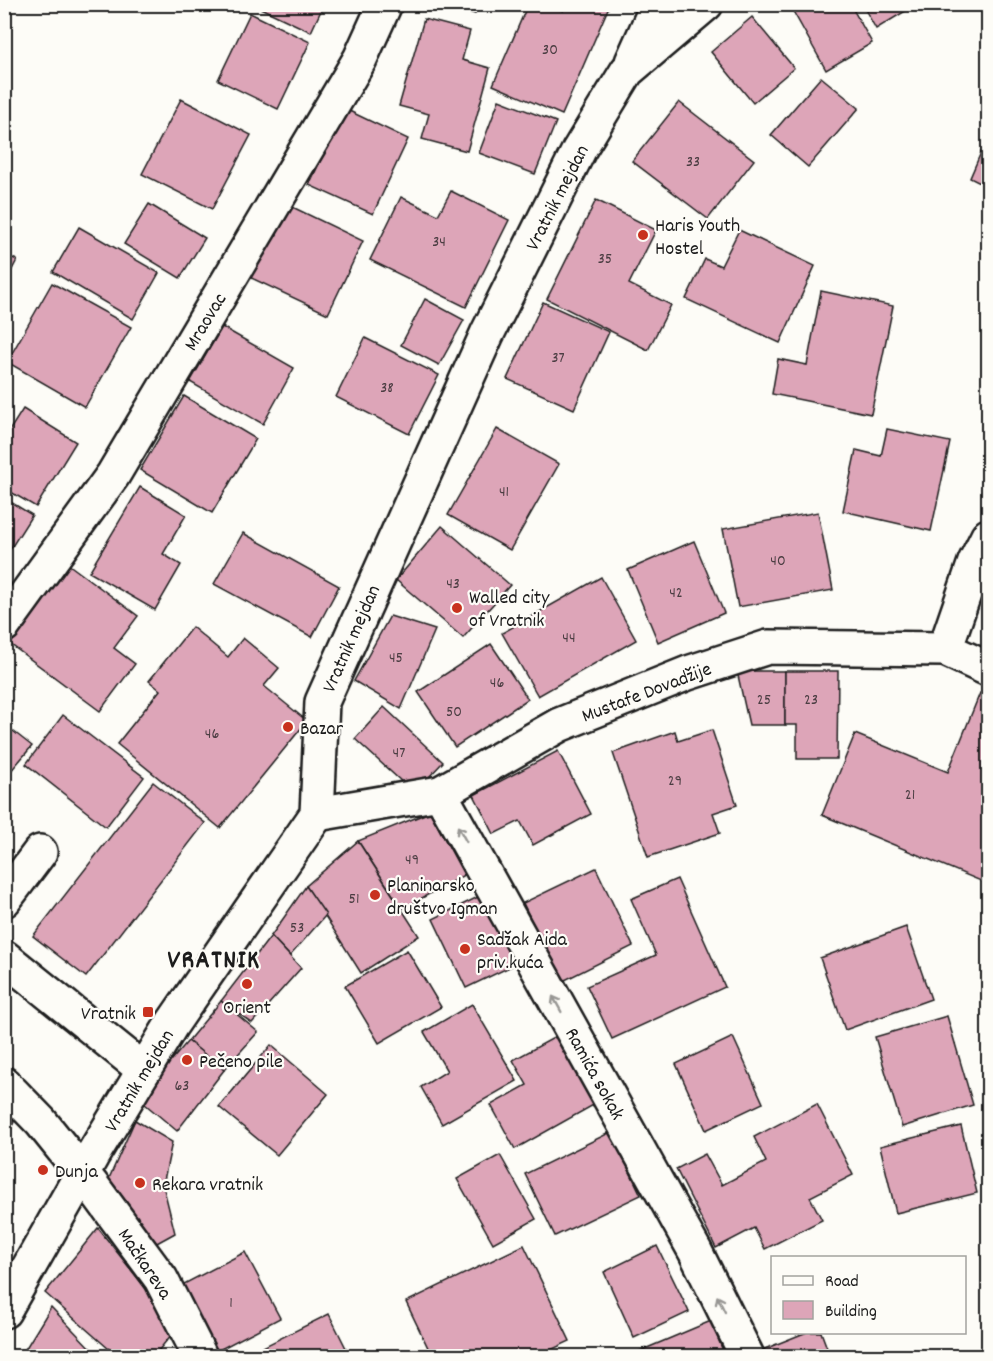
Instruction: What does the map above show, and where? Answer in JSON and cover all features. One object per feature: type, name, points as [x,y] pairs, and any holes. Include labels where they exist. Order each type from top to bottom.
[{"type":"street","name":"Mraovac","points":[[4,625],[113,475],[360,59],[385,4]]},
{"type":"street","points":[[627,71],[658,4]]},
{"type":"street","name":"Vratnik mejdan","points":[[4,1311],[172,1024],[317,814],[322,702],[487,334],[579,150],[627,71],[706,4]]},
{"type":"street","points":[[945,649],[975,562],[988,536]]},
{"type":"street","name":"Mustafe Dovadžije","points":[[317,814],[440,793],[559,725],[688,673],[768,647],[945,649],[988,669]]},
{"type":"street","name":"Ramića sokak","points":[[440,793],[695,1251],[747,1356]]},
{"type":"street","points":[[4,900],[40,852]]},
{"type":"street","points":[[4,957],[144,1070]]},
{"type":"street","name":"Mačkareva","points":[[4,1084],[41,1122],[83,1174],[161,1279],[200,1356]]},
{"type":"building","points":[[252,4],[324,4],[311,32]]},
{"type":"building","points":[[444,4],[478,4],[475,14]]},
{"type":"building","points":[[528,4],[547,4],[563,11],[566,4],[610,4],[562,115],[493,85]]},
{"type":"building","points":[[789,4],[850,4],[872,43],[826,70]]},
{"type":"building","points":[[862,4],[917,4],[876,29]]},
{"type":"building","points":[[250,13],[310,42],[278,109],[218,80]]},
{"type":"building","points":[[752,17],[794,68],[753,103],[711,52]]},
{"type":"building","points":[[424,19],[470,31],[462,60],[490,68],[467,151],[422,139],[429,114],[399,106]]},
{"type":"building","points":[[821,77],[859,108],[808,167],[771,135]]},
{"type":"building","points":[[181,99],[251,135],[212,209],[142,174]]},
{"type":"building","points":[[499,100],[556,122],[535,174],[479,153]]},
{"type":"building","points":[[679,102],[754,160],[708,219],[632,161]]},
{"type":"building","points":[[345,109],[408,139],[373,214],[309,185]]},
{"type":"building","points":[[988,136],[988,187],[970,178]]},
{"type":"building","points":[[451,191],[509,220],[466,307],[370,260],[401,197],[438,215]]},
{"type":"building","points":[[596,200],[656,230],[629,284],[671,305],[648,350],[547,299]]},
{"type":"building","points":[[282,202],[363,241],[328,314],[247,276]]},
{"type":"building","points":[[149,204],[205,238],[180,278],[124,244]]},
{"type":"building","points":[[79,227],[159,273],[133,319],[53,272]]},
{"type":"building","points":[[739,230],[815,266],[780,343],[686,299],[705,259],[721,266]]},
{"type":"building","points":[[4,254],[17,260],[4,285]]},
{"type":"building","points":[[52,283],[131,327],[85,407],[7,362]]},
{"type":"building","points":[[821,291],[893,306],[871,414],[772,394],[778,359],[807,365]]},
{"type":"building","points":[[425,299],[464,320],[439,365],[401,345]]},
{"type":"building","points":[[543,302],[609,332],[574,409],[507,379]]},
{"type":"building","points":[[222,327],[294,368],[263,424],[190,382]]},
{"type":"building","points":[[365,338],[439,375],[409,434],[336,397]]},
{"type":"building","points":[[184,396],[256,439],[212,513],[140,470]]},
{"type":"building","points":[[23,409],[76,442],[36,507],[4,488],[4,439]]},
{"type":"building","points":[[497,429],[559,464],[510,550],[448,515]]},
{"type":"building","points":[[887,429],[950,442],[931,531],[843,511],[856,450],[881,456]]},
{"type":"building","points":[[140,487],[186,515],[163,554],[181,565],[155,610],[89,572]]},
{"type":"building","points":[[4,498],[32,515],[4,559]]},
{"type":"building","points":[[818,512],[833,590],[738,607],[723,529]]},
{"type":"building","points":[[442,526],[510,585],[463,638],[396,580]]},
{"type":"building","points":[[243,533],[339,586],[312,637],[214,584]]},
{"type":"building","points":[[694,541],[724,613],[658,642],[628,570]]},
{"type":"building","points":[[68,564],[138,616],[114,648],[135,664],[100,711],[10,644]]},
{"type":"building","points":[[601,577],[636,640],[538,696],[502,633]]},
{"type":"building","points":[[390,616],[435,630],[401,709],[354,681]]},
{"type":"building","points":[[192,627],[228,657],[243,638],[279,668],[264,686],[307,721],[220,828],[117,744],[160,690],[149,681]]},
{"type":"building","points":[[491,644],[528,699],[455,747],[418,692]]},
{"type":"building","points":[[737,671],[785,671],[785,725],[749,725]]},
{"type":"building","points":[[785,671],[838,671],[837,759],[797,759],[797,725],[785,725]]},
{"type":"building","points":[[980,693],[988,696],[988,884],[822,815],[855,734],[948,772]]},
{"type":"building","points":[[384,707],[443,762],[414,793],[355,739]]},
{"type":"building","points":[[63,715],[144,777],[106,827],[26,764]]},
{"type":"building","points":[[4,724],[32,746],[4,779]]},
{"type":"building","points":[[712,730],[737,805],[713,813],[720,833],[648,857],[613,753],[675,731],[678,741]]},
{"type":"building","points":[[558,751],[591,814],[533,845],[520,821],[494,834],[474,795]]},
{"type":"building","points":[[153,782],[205,823],[86,977],[33,936]]},
{"type":"building","points":[[430,812],[464,875],[402,909],[358,841]]},
{"type":"building","points":[[358,841],[419,936],[361,973],[306,886]]},
{"type":"building","points":[[596,868],[633,946],[561,982],[523,903]]},
{"type":"building","points":[[677,879],[725,987],[612,1039],[587,986],[656,955],[631,899]]},
{"type":"building","points":[[306,886],[326,915],[290,956],[271,936]]},
{"type":"building","points":[[482,895],[516,964],[466,988],[433,919]]},
{"type":"building","points":[[906,927],[931,999],[845,1030],[820,958]]},
{"type":"building","points":[[271,936],[301,968],[252,1023],[221,1001]]},
{"type":"building","points":[[407,950],[441,1007],[379,1043],[345,986]]},
{"type":"building","points":[[221,1001],[258,1032],[224,1070],[188,1041]]},
{"type":"building","points":[[472,1004],[517,1081],[442,1124],[421,1087],[447,1071],[424,1032]]},
{"type":"building","points":[[947,1016],[973,1105],[902,1127],[875,1037]]},
{"type":"building","points":[[559,1035],[597,1103],[515,1149],[491,1105],[527,1085],[513,1060]]},
{"type":"building","points":[[733,1037],[763,1103],[706,1130],[676,1064]]},
{"type":"building","points":[[188,1041],[224,1070],[177,1131],[139,1099]]},
{"type":"building","points":[[271,1045],[328,1094],[277,1155],[219,1107]]},
{"type":"building","points":[[817,1104],[853,1175],[810,1197],[822,1220],[765,1249],[754,1228],[716,1248],[676,1169],[705,1154],[722,1185],[766,1162],[754,1137]]},
{"type":"building","points":[[4,1113],[14,1122],[4,1144]]},
{"type":"building","points":[[135,1120],[172,1142],[163,1185],[175,1233],[146,1249],[107,1183]]},
{"type":"building","points":[[961,1126],[977,1193],[896,1213],[880,1146]]},
{"type":"building","points":[[611,1132],[641,1195],[555,1236],[525,1174]]},
{"type":"building","points":[[500,1155],[536,1219],[493,1243],[457,1179]]},
{"type":"building","points":[[98,1228],[177,1328],[154,1356],[117,1356],[45,1293]]},
{"type":"building","points":[[524,1245],[570,1341],[538,1356],[432,1356],[406,1302]]},
{"type":"building","points":[[657,1246],[689,1312],[634,1338],[604,1272]]},
{"type":"building","points":[[245,1252],[280,1318],[217,1351],[182,1285]]},
{"type":"building","points":[[51,1307],[95,1353],[93,1356],[21,1356]]},
{"type":"building","points":[[329,1314],[350,1356],[245,1356]]},
{"type":"building","points":[[711,1321],[725,1356],[642,1356],[640,1351]]},
{"type":"building","points":[[802,1334],[822,1334],[830,1356],[764,1356],[762,1350]]},
{"type":"place","name":"Haris Youth Hostel","points":[[643,235]]},
{"type":"place","name":"Walled city of Vratnik","points":[[457,608]]},
{"type":"place","name":"Bazar","points":[[288,727]]},
{"type":"place","name":"Planinarsko društvo Igman","points":[[375,895]]},
{"type":"place","name":"Sadžak Aida priv.kuća","points":[[465,949]]},
{"type":"place","name":"Orient","points":[[247,984]]},
{"type":"place","name":"Vratnik","points":[[148,1012]]},
{"type":"place","name":"Pečeno pile","points":[[187,1060]]},
{"type":"place","name":"Dunja","points":[[43,1170]]},
{"type":"place","name":"Rekara vratnik","points":[[140,1183]]},
{"type":"district","name":"VRATNIK","points":[[214,958]]}]
